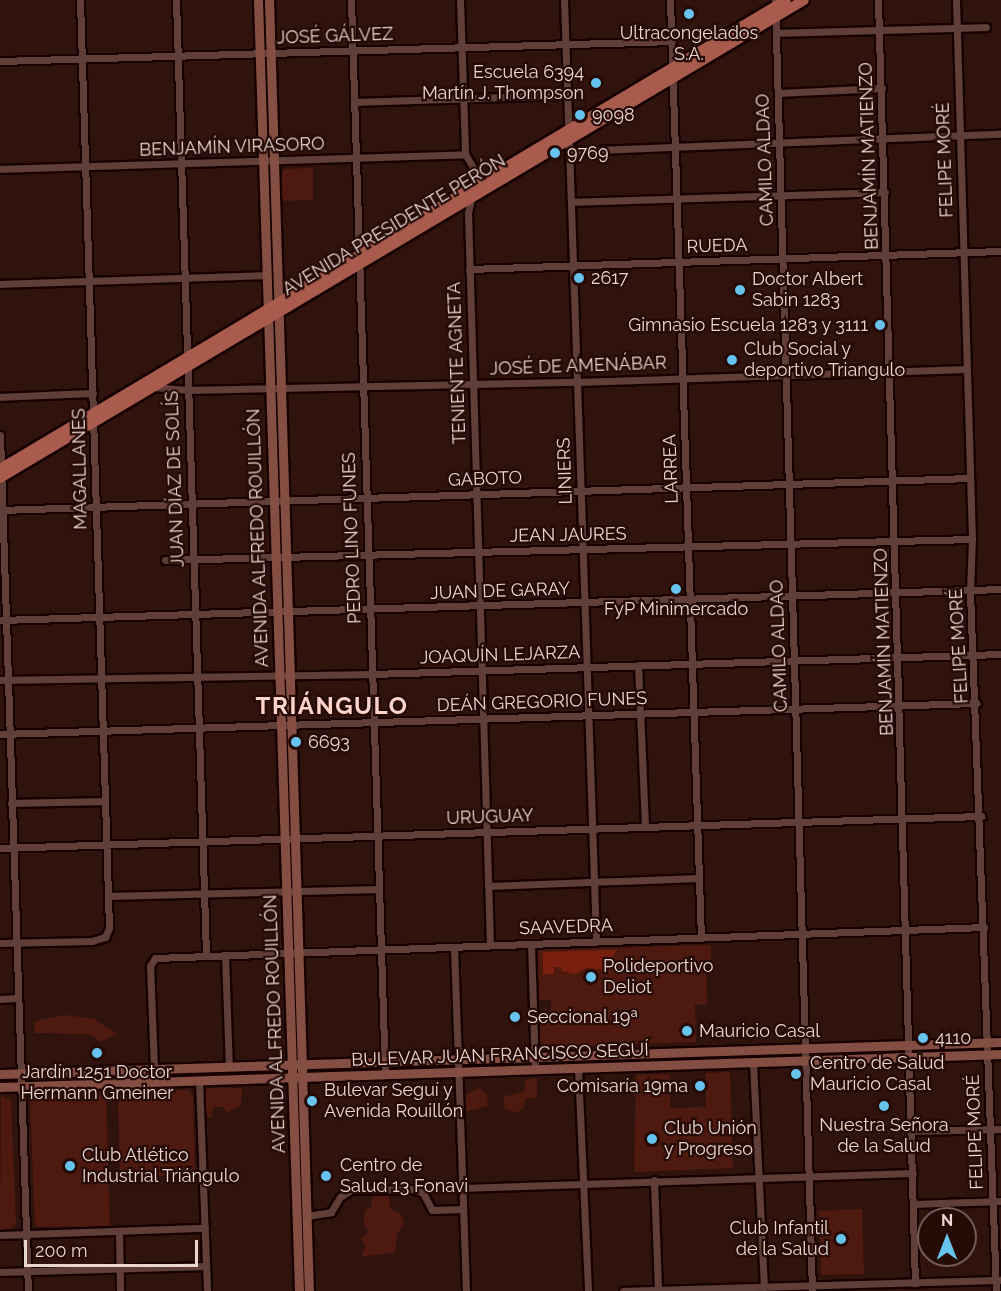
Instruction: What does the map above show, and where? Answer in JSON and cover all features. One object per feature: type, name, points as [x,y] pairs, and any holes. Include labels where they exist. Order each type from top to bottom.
[{"type":"main road","name":"AVENIDA ALFREDO ROUILLÓN","points":[[258,0],[266,53]]},
{"type":"main road","name":"AVENIDA ALFREDO ROUILLÓN","points":[[269,0],[266,53],[272,312],[298,1065],[309,1291]]},
{"type":"main road","name":"AVENIDA PRESIDENTE PERÓN","points":[[1,473],[358,261],[471,199],[569,140],[786,0]]},
{"type":"main road","name":"AVENIDA PRESIDENTE PERÓN","points":[[775,8],[804,0]]},
{"type":"main road","name":"AVENIDA PRESIDENTE PERÓN","points":[[358,261],[475,186],[569,140]]},
{"type":"main road","name":"AVENIDA ALFREDO ROUILLÓN","points":[[268,160],[266,275],[272,312]]},
{"type":"main road","name":"AVENIDA PRESIDENTE PERÓN","points":[[94,418],[154,387],[186,363]]},
{"type":"main road","name":"BULEVAR JUAN FRANCISCO SEGUÍ","points":[[0,1074],[1001,1042]]},
{"type":"main road","name":"BULEVAR JUAN FRANCISCO SEGUÍ","points":[[0,1087],[1001,1054]]},
{"type":"main road","name":"AVENIDA ALFREDO ROUILLÓN","points":[[299,1077],[299,1291]]},
{"type":"street","name":"MAGALLANES","points":[[15,942],[92,940],[105,937],[110,928],[98,618],[94,418],[80,0]]},
{"type":"street","name":"JUAN DÍAZ DE SOLÍS","points":[[176,0],[206,956]]},
{"type":"street","name":"PEDRO LINO FUNES","points":[[351,0],[385,1075]]},
{"type":"street","points":[[460,0],[465,154],[474,169],[475,186]]},
{"type":"street","name":"LINIERS","points":[[564,0],[596,941]]},
{"type":"street","name":"LARREA","points":[[670,0],[701,938]]},
{"type":"street","name":"BENJAMÍN MATIENZO","points":[[878,0],[908,930],[915,1283]]},
{"type":"street","name":"FELIPE MORÉ","points":[[956,0],[957,138],[972,539],[970,592],[977,703],[990,1129],[997,1202],[998,1281],[996,1291]]},
{"type":"street","name":"CAMILO ALDAO","points":[[775,8],[812,1288]]},
{"type":"street","points":[[776,33],[986,27]]},
{"type":"street","name":"JOSÉ GÁLVEZ","points":[[0,61],[672,41]]},
{"type":"street","points":[[778,93],[882,88]]},
{"type":"street","points":[[354,102],[567,95]]},
{"type":"street","points":[[569,140],[676,147],[884,141],[1001,134]]},
{"type":"street","name":"BENJAMÍN VIRASORO","points":[[0,169],[465,154]]},
{"type":"street","name":"TENIENTE AGNETA","points":[[475,186],[471,199],[469,269],[490,945]]},
{"type":"street","points":[[572,202],[885,192]]},
{"type":"street","name":"RUEDA","points":[[469,269],[1001,251]]},
{"type":"street","points":[[0,284],[266,275]]},
{"type":"street","name":"JOSÉ DE AMENÁBAR","points":[[154,387],[187,390],[362,387],[967,369]]},
{"type":"street","points":[[0,397],[93,393]]},
{"type":"street","points":[[0,435],[4,680],[9,734],[28,1291]]},
{"type":"street","name":"GABOTO","points":[[1,510],[970,478]]},
{"type":"street","name":"JEAN JAURES","points":[[165,560],[972,539]]},
{"type":"street","name":"JUAN DE GARAY","points":[[3,620],[370,611],[970,592],[1001,589]]},
{"type":"street","name":"JOAQUÍN LEJARZA","points":[[4,680],[372,674],[1001,654]]},
{"type":"street","points":[[638,665],[645,827]]},
{"type":"street","name":"DEÁN GREGORIO FUNES","points":[[0,734],[977,703]]},
{"type":"street","points":[[11,803],[105,801]]},
{"type":"street","name":"URUGUAY","points":[[0,848],[981,816]]},
{"type":"street","points":[[488,886],[699,878]]},
{"type":"street","points":[[108,896],[379,890]]},
{"type":"street","name":"SAAVEDRA","points":[[154,1069],[151,961],[225,955],[984,927]]},
{"type":"street","points":[[0,943],[15,942]]},
{"type":"street","points":[[531,944],[535,1070]]},
{"type":"street","points":[[454,947],[466,1291]]},
{"type":"street","points":[[225,955],[229,1067]]},
{"type":"street","points":[[0,999],[17,998]]},
{"type":"street","points":[[753,1063],[764,1287]]},
{"type":"street","points":[[578,1069],[588,1291]]},
{"type":"street","points":[[199,1081],[207,1291]]},
{"type":"street","points":[[912,1131],[1001,1129]]},
{"type":"street","points":[[462,1188],[913,1173]]},
{"type":"street","points":[[654,1180],[658,1291]]},
{"type":"street","points":[[307,1216],[331,1212],[340,1197],[351,1190],[413,1189],[423,1193],[432,1210],[463,1209]]},
{"type":"street","points":[[914,1204],[997,1202]]},
{"type":"street","points":[[0,1234],[205,1228]]},
{"type":"street","points":[[118,1231],[120,1291]]},
{"type":"street","points":[[0,1272],[206,1266]]},
{"type":"street","points":[[623,1291],[812,1288],[998,1281]]},
{"type":"shaded area","points":[[263,59],[267,59],[270,151],[266,151]]},
{"type":"shaded area","points":[[313,168],[313,200],[281,201],[281,174],[285,169]]},
{"type":"shaded area","points":[[267,173],[270,173],[274,293],[271,293]]},
{"type":"shaded area","name":"Polideportivo Deliot","points":[[711,945],[711,964],[706,964],[707,1004],[695,1005],[696,1042],[537,1047],[536,1015],[551,1014],[551,1000],[536,1000],[534,954],[539,950]]},
{"type":"shaded area","points":[[617,950],[603,970],[586,968],[576,974],[562,971],[560,967],[554,967],[554,974],[543,974],[543,952]]},
{"type":"shaded area","points":[[65,1015],[94,1019],[117,1034],[100,1042],[89,1034],[35,1033],[34,1023]]},
{"type":"shaded area","points":[[987,1043],[988,1054],[0,1087],[0,1074]]},
{"type":"shaded area","points":[[730,1072],[733,1168],[634,1172],[636,1075],[670,1074],[670,1108],[706,1107],[706,1073]]},
{"type":"shaded area","points":[[537,1078],[537,1098],[525,1098],[524,1108],[515,1113],[505,1108],[503,1097],[525,1091],[525,1080]]},
{"type":"shaded area","points":[[208,1088],[242,1088],[241,1105],[226,1113],[224,1107],[213,1107],[212,1117],[205,1119],[203,1092]]},
{"type":"shaded area","points":[[478,1088],[487,1093],[488,1106],[465,1112],[465,1096]]},
{"type":"shaded area","points":[[188,1090],[193,1096],[195,1174],[120,1178],[118,1093]]},
{"type":"shaded area","points":[[106,1094],[110,1226],[35,1227],[30,1100],[32,1096]]},
{"type":"shaded area","points":[[1,1096],[11,1100],[16,1224],[11,1229],[0,1229]]},
{"type":"shaded area","points":[[372,1196],[389,1196],[390,1208],[401,1214],[404,1224],[397,1234],[395,1252],[361,1257],[366,1245],[360,1239],[369,1232],[363,1222],[366,1209],[371,1208]]},
{"type":"shaded area","name":"Club Infantil de la Salud","points":[[862,1209],[864,1274],[821,1275],[819,1211]]},
{"type":"place","name":"Ultracongelados S.A.","points":[[689,14]]},
{"type":"place","name":"Escuela 6394 Martín J. Thompson","points":[[596,83]]},
{"type":"place","name":"9098","points":[[580,115]]},
{"type":"place","name":"9769","points":[[555,153]]},
{"type":"place","name":"2617","points":[[579,278]]},
{"type":"place","name":"Doctor Albert Sabin 1283","points":[[740,290]]},
{"type":"place","name":"Gimnasio Escuela 1283 y 3111","points":[[880,325]]},
{"type":"place","name":"Club Social y deportivo Triangulo","points":[[732,360]]},
{"type":"place","name":"FyP Minimercado","points":[[676,589]]},
{"type":"place","name":"6693","points":[[296,742]]},
{"type":"place","name":"Polideportivo Deliot","points":[[591,977]]},
{"type":"place","name":"Seccional 19ª","points":[[515,1017]]},
{"type":"place","name":"Mauricio Casal","points":[[687,1031]]},
{"type":"place","name":"4110","points":[[923,1038]]},
{"type":"place","name":"Jardín 1251 Doctor Hermann Gmeiner","points":[[97,1053]]},
{"type":"place","name":"Centro de Salud Mauricio Casal","points":[[796,1074]]},
{"type":"place","name":"Comisaría 19ma","points":[[700,1086]]},
{"type":"place","name":"Bulevar Seguí y Avenida Rouillón","points":[[312,1101]]},
{"type":"place","name":"Nuestra Señora de la Salud","points":[[884,1106]]},
{"type":"place","name":"Club Unión y Progreso","points":[[652,1139]]},
{"type":"place","name":"Club Atlético Industrial Triángulo","points":[[70,1166]]},
{"type":"place","name":"Centro de Salud 13 Fonavi","points":[[326,1176]]},
{"type":"place","name":"Club Infantil de la Salud","points":[[841,1239]]},
{"type":"district","name":"TRIÁNGULO","points":[[332,706]]}]
